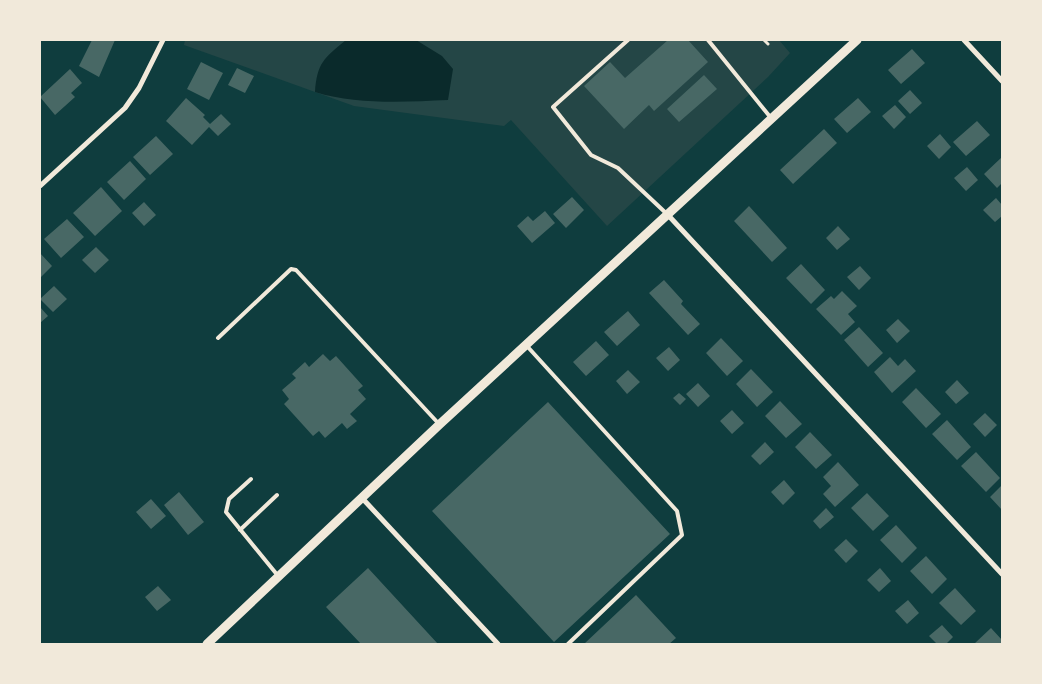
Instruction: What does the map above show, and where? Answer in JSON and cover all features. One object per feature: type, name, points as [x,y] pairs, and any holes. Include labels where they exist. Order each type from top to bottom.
[{"type":"street","points":[[40,186],[125,108],[139,88],[163,40]]},
{"type":"street","points":[[207,644],[440,424],[857,40]]},
{"type":"street","points":[[964,40],[1002,81]]},
{"type":"street","points":[[668,215],[1002,574]]},
{"type":"street","points":[[362,498],[498,644]]},
{"type":"lane","points":[[628,40],[553,107],[592,155],[618,168],[668,215]]},
{"type":"lane","points":[[708,40],[771,118]]},
{"type":"lane","points":[[218,338],[291,269],[296,270],[440,424]]},
{"type":"lane","points":[[526,345],[677,511],[682,535],[568,644]]},
{"type":"lane","points":[[251,479],[235,493],[226,506],[226,512],[279,577]]},
{"type":"lane","points":[[240,530],[277,495]]},
{"type":"path","points":[[764,40],[768,44]]},
{"type":"shaded area","points":[[185,40],[779,40],[790,53],[768,77],[607,226],[511,120],[504,126],[354,106],[184,45]]},
{"type":"shaded area","points":[[346,40],[416,40],[442,56],[453,69],[448,100],[364,101],[315,92],[318,74],[323,62]]},
{"type":"building","points":[[92,40],[115,40],[99,77],[79,66]]},
{"type":"building","points":[[668,40],[688,40],[708,62],[654,111],[649,105],[624,129],[584,86],[610,62],[625,78]]},
{"type":"building","points":[[912,49],[925,63],[901,84],[888,70]]},
{"type":"building","points":[[201,62],[223,73],[209,100],[187,89]]},
{"type":"building","points":[[237,68],[254,76],[245,93],[228,85]]},
{"type":"building","points":[[70,69],[82,83],[71,93],[75,97],[55,115],[40,97]]},
{"type":"building","points":[[704,75],[717,89],[679,122],[667,109]]},
{"type":"building","points":[[910,90],[922,103],[910,114],[898,101]]},
{"type":"building","points":[[186,98],[205,115],[203,117],[210,124],[221,114],[231,124],[218,136],[209,127],[192,145],[166,121]]},
{"type":"building","points":[[858,98],[871,112],[847,133],[834,119]]},
{"type":"building","points":[[895,105],[906,117],[894,129],[882,116]]},
{"type":"building","points":[[977,121],[990,135],[966,156],[953,142]]},
{"type":"building","points":[[824,129],[837,143],[793,184],[780,170]]},
{"type":"building","points":[[940,134],[951,147],[939,159],[927,146]]},
{"type":"building","points":[[156,136],[173,154],[150,175],[133,157]]},
{"type":"building","points":[[1002,157],[1002,183],[997,188],[984,174]]},
{"type":"building","points":[[130,161],[146,179],[124,200],[107,182]]},
{"type":"building","points":[[967,167],[978,180],[966,191],[954,178]]},
{"type":"building","points":[[101,187],[122,211],[95,236],[73,213]]},
{"type":"building","points":[[572,197],[584,210],[566,228],[553,214]]},
{"type":"building","points":[[996,198],[1002,205],[1002,216],[995,222],[983,210]]},
{"type":"building","points":[[144,202],[156,215],[144,226],[132,213]]},
{"type":"building","points":[[749,206],[787,248],[772,262],[734,221]]},
{"type":"building","points":[[545,211],[555,223],[532,243],[517,226],[528,216],[533,221]]},
{"type":"building","points":[[67,219],[84,237],[61,258],[44,239]]},
{"type":"building","points":[[838,226],[850,239],[837,250],[826,238]]},
{"type":"building","points":[[96,247],[109,260],[95,273],[82,260]]},
{"type":"building","points":[[40,253],[52,266],[40,278]]},
{"type":"building","points":[[801,264],[825,290],[811,304],[786,278]]},
{"type":"building","points":[[860,266],[871,278],[859,290],[847,277]]},
{"type":"building","points":[[664,280],[683,301],[681,304],[700,324],[688,335],[649,293]]},
{"type":"building","points":[[54,286],[67,299],[53,312],[40,299]]},
{"type":"building","points":[[842,291],[857,306],[848,314],[855,322],[841,335],[816,309],[831,296],[834,299]]},
{"type":"building","points":[[40,307],[48,316],[40,323]]},
{"type":"building","points":[[628,311],[640,325],[617,346],[604,332]]},
{"type":"building","points":[[898,319],[910,331],[897,343],[886,330]]},
{"type":"building","points":[[859,327],[883,353],[868,367],[844,340]]},
{"type":"building","points":[[721,338],[743,361],[727,376],[706,353]]},
{"type":"building","points":[[596,341],[609,355],[586,376],[573,362]]},
{"type":"building","points":[[669,347],[680,360],[668,371],[656,358]]},
{"type":"building","points":[[323,354],[330,361],[336,356],[363,386],[358,390],[366,399],[350,414],[357,421],[347,429],[342,423],[325,438],[319,431],[313,436],[284,404],[289,399],[282,390],[296,378],[292,374],[305,362],[309,367]]},
{"type":"building","points":[[890,357],[898,366],[905,359],[916,371],[892,393],[874,372]]},
{"type":"building","points":[[751,369],[773,392],[757,407],[736,384]]},
{"type":"building","points":[[628,370],[640,382],[627,394],[616,381]]},
{"type":"building","points":[[957,380],[969,393],[956,404],[945,392]]},
{"type":"building","points":[[698,383],[710,396],[698,407],[686,394]]},
{"type":"building","points":[[916,388],[941,414],[926,428],[902,402]]},
{"type":"building","points":[[679,393],[686,399],[680,405],[673,398]]},
{"type":"building","points":[[780,401],[802,424],[786,438],[765,416]]},
{"type":"building","points":[[548,402],[670,534],[554,642],[432,511]]},
{"type":"building","points":[[732,410],[744,423],[732,434],[720,421]]},
{"type":"building","points":[[985,413],[997,425],[985,437],[973,424]]},
{"type":"building","points":[[947,420],[971,447],[957,460],[932,434]]},
{"type":"building","points":[[810,432],[832,455],[816,469],[795,447]]},
{"type":"building","points":[[765,442],[774,452],[760,465],[751,456]]},
{"type":"building","points":[[976,452],[1000,478],[986,492],[961,466]]},
{"type":"building","points":[[838,462],[859,485],[835,507],[823,494],[831,486],[823,477]]},
{"type":"building","points":[[784,480],[795,493],[783,505],[771,492]]},
{"type":"building","points":[[1002,485],[1002,510],[990,497]]},
{"type":"building","points":[[179,492],[204,522],[188,535],[164,505]]},
{"type":"building","points":[[867,493],[889,516],[873,531],[851,508]]},
{"type":"building","points":[[151,499],[166,516],[151,529],[136,512]]},
{"type":"building","points":[[826,508],[834,517],[820,529],[813,521]]},
{"type":"building","points":[[896,525],[917,548],[902,563],[880,540]]},
{"type":"building","points":[[846,539],[858,551],[846,563],[834,550]]},
{"type":"building","points":[[926,556],[947,579],[932,594],[910,571]]},
{"type":"building","points":[[368,568],[438,644],[361,644],[326,607]]},
{"type":"building","points":[[880,568],[891,581],[879,592],[867,580]]},
{"type":"building","points":[[158,586],[171,600],[157,611],[145,597]]},
{"type":"building","points":[[955,588],[976,611],[961,625],[939,603]]},
{"type":"building","points":[[636,595],[676,638],[669,644],[584,644]]},
{"type":"building","points":[[908,600],[919,613],[907,624],[895,611]]},
{"type":"building","points":[[942,625],[953,637],[946,644],[937,644],[929,636]]},
{"type":"building","points":[[991,628],[1002,640],[1002,644],[974,644]]}]
